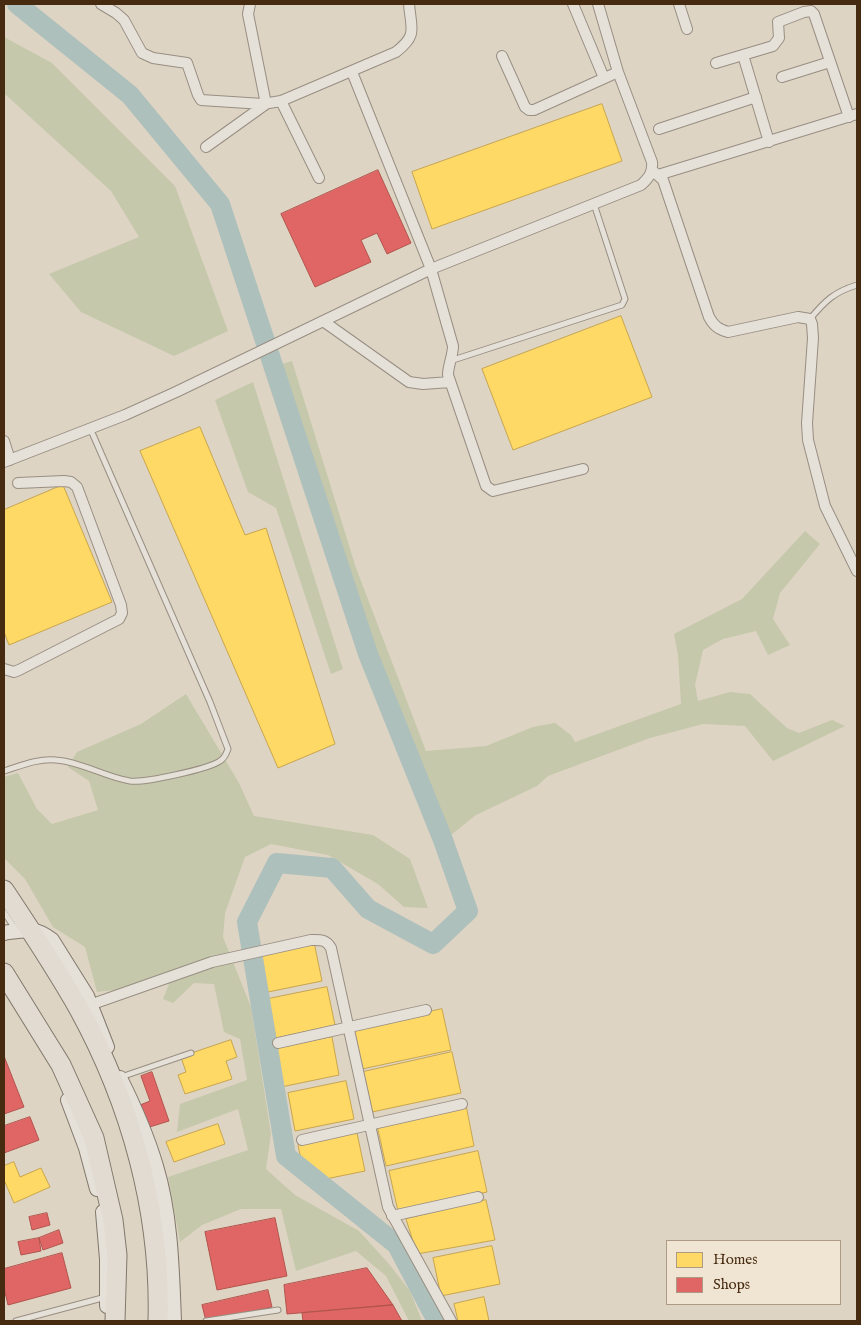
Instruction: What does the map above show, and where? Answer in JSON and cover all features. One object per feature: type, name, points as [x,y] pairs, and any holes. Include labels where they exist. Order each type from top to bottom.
[{"type":"highway","points":[[4,890],[17,931],[84,1007],[129,1123],[152,1214],[156,1254],[158,1321]]},
{"type":"highway","points":[[4,973],[61,1065],[94,1138],[113,1220],[117,1255],[116,1321]]},
{"type":"street","points":[[101,4],[124,20],[142,53],[153,58],[186,63],[201,100],[266,104],[281,101],[396,52],[412,36],[408,4]]},
{"type":"street","points":[[250,4],[248,14],[266,104]]},
{"type":"street","points":[[573,4],[604,78]]},
{"type":"street","points":[[598,4],[618,72],[655,173],[663,180],[709,317],[714,326],[728,332],[798,317],[810,320],[812,324],[814,333],[807,423],[808,440],[825,506],[857,571]]},
{"type":"street","points":[[679,4],[687,29]]},
{"type":"street","points":[[4,441],[7,461],[216,374],[300,331],[431,269],[641,185],[655,173],[769,142],[853,116],[830,62],[814,14],[811,11],[778,22],[779,38],[773,46],[716,63]]},
{"type":"street","points":[[743,55],[769,142]]},
{"type":"street","points":[[502,56],[525,107],[529,110],[534,110],[618,72]]},
{"type":"street","points":[[782,77],[830,62]]},
{"type":"street","points":[[352,72],[431,269],[453,346],[448,369],[450,382],[484,481],[490,490],[493,491],[583,470]]},
{"type":"street","points":[[659,129],[756,97]]},
{"type":"street","points":[[281,101],[319,178]]},
{"type":"street","points":[[206,147],[266,104]]},
{"type":"street","points":[[323,321],[409,382],[423,384],[450,382]]},
{"type":"street","points":[[4,669],[14,672],[19,670],[119,619],[122,613],[121,605],[78,487],[71,482],[64,481],[18,483]]},
{"type":"street","points":[[174,1321],[173,1287],[166,1214],[156,1168],[135,1108],[84,1007],[212,962],[311,940],[323,940],[328,942],[331,948],[388,1207],[451,1321]]},
{"type":"street","points":[[4,989],[49,1058],[86,1148],[104,1213],[107,1259],[107,1321]]},
{"type":"street","points":[[278,1043],[426,1010]]},
{"type":"street","points":[[302,1140],[462,1104]]},
{"type":"street","points":[[392,1216],[478,1197]]},
{"type":"lane","points":[[450,361],[622,305],[625,299],[594,204]]},
{"type":"lane","points":[[810,320],[833,295],[843,289],[857,285]]},
{"type":"lane","points":[[4,771],[33,762],[58,760],[133,781],[152,779],[212,765],[226,756],[228,749],[210,702],[90,428]]},
{"type":"lane","points":[[4,912],[17,931]]},
{"type":"lane","points":[[120,1077],[191,1053]]},
{"type":"lane","points":[[16,1321],[107,1297]]},
{"type":"lane","points":[[206,1321],[278,1310]]},
{"type":"green space","points":[[4,37],[52,63],[175,186],[228,331],[174,356],[81,312],[49,274],[139,237],[111,191],[6,95],[4,96]]},
{"type":"green space","points":[[292,361],[356,568],[426,751],[486,746],[533,727],[555,723],[571,735],[575,742],[681,704],[678,655],[674,634],[742,599],[805,531],[820,544],[780,593],[773,619],[790,645],[768,655],[756,631],[723,639],[703,650],[695,685],[698,701],[730,692],[750,694],[787,728],[799,733],[832,720],[845,726],[773,761],[745,726],[703,724],[650,738],[548,776],[537,786],[476,815],[451,835],[423,773],[360,616],[282,364]]},
{"type":"green space","points":[[253,382],[343,669],[331,674],[276,508],[248,492],[215,400]]},
{"type":"green space","points":[[186,694],[239,783],[254,816],[373,835],[410,859],[428,908],[404,907],[378,884],[328,855],[271,844],[245,857],[225,913],[223,937],[251,1007],[271,1134],[266,1169],[295,1195],[359,1231],[410,1291],[422,1321],[409,1321],[386,1276],[356,1251],[296,1271],[281,1209],[241,1209],[202,1225],[180,1242],[168,1177],[248,1150],[238,1109],[177,1132],[180,1104],[247,1080],[240,1039],[224,1032],[214,984],[194,983],[173,1003],[163,999],[169,984],[97,992],[85,947],[53,927],[25,879],[4,858],[4,777],[18,773],[37,809],[52,824],[98,810],[89,781],[68,767],[77,752],[141,724]]},
{"type":"building: Homes","points":[[602,104],[622,161],[432,229],[412,172]]},
{"type":"building: Homes","points":[[621,316],[652,397],[513,450],[482,369]]},
{"type":"building: Homes","points":[[200,427],[245,535],[266,528],[335,744],[278,768],[140,451]]},
{"type":"building: Homes","points":[[63,485],[112,602],[9,645],[4,632],[4,510]]},
{"type":"building: Homes","points":[[314,942],[322,981],[263,993],[256,954]]},
{"type":"building: Homes","points":[[327,987],[335,1025],[276,1038],[268,999]]},
{"type":"building: Homes","points":[[442,1009],[451,1050],[362,1069],[353,1029]]},
{"type":"building: Homes","points":[[332,1037],[339,1075],[281,1087],[273,1049]]},
{"type":"building: Homes","points":[[231,1040],[237,1057],[226,1061],[232,1079],[185,1094],[178,1075],[186,1072],[181,1057]]},
{"type":"building: Homes","points":[[452,1052],[461,1093],[372,1112],[363,1072]]},
{"type":"building: Homes","points":[[346,1081],[354,1119],[295,1131],[288,1093]]},
{"type":"building: Homes","points":[[466,1105],[474,1146],[386,1166],[377,1125]]},
{"type":"building: Homes","points":[[218,1124],[225,1144],[174,1162],[166,1142]]},
{"type":"building: Homes","points":[[357,1133],[365,1171],[306,1183],[298,1145]]},
{"type":"building: Homes","points":[[478,1151],[487,1192],[398,1211],[389,1171]]},
{"type":"building: Homes","points":[[14,1162],[20,1177],[41,1168],[50,1187],[14,1203],[4,1180],[4,1166]]},
{"type":"building: Homes","points":[[486,1200],[495,1240],[417,1254],[406,1219]]},
{"type":"building: Homes","points":[[492,1246],[500,1284],[441,1296],[433,1258]]},
{"type":"building: Homes","points":[[484,1297],[489,1321],[458,1321],[454,1304]]},
{"type":"building: Shops","points":[[378,170],[411,243],[387,254],[377,233],[361,240],[371,262],[315,287],[281,214]]},
{"type":"building: Shops","points":[[4,1056],[24,1107],[4,1114]]},
{"type":"building: Shops","points":[[152,1072],[169,1121],[143,1129],[135,1107],[150,1101],[141,1076]]},
{"type":"building: Shops","points":[[30,1117],[39,1140],[4,1153],[4,1126]]},
{"type":"building: Shops","points":[[47,1213],[50,1225],[32,1230],[29,1217]]},
{"type":"building: Shops","points":[[275,1218],[287,1276],[217,1290],[205,1232]]},
{"type":"building: Shops","points":[[59,1230],[63,1243],[43,1250],[39,1238]]},
{"type":"building: Shops","points":[[39,1238],[41,1251],[21,1255],[18,1242]]},
{"type":"building: Shops","points":[[62,1253],[71,1288],[8,1305],[4,1288],[4,1269]]},
{"type":"building: Shops","points":[[367,1268],[393,1305],[287,1314],[284,1285]]},
{"type":"building: Shops","points":[[268,1290],[272,1307],[206,1321],[202,1305]]},
{"type":"building: Shops","points":[[393,1305],[402,1321],[303,1321],[302,1313]]},
{"type":"waterway","points":[[17,4],[130,95],[220,204],[368,654],[443,840],[468,911],[433,944],[368,909],[332,868],[277,863],[247,922],[286,1156],[397,1245],[437,1321]]}]
